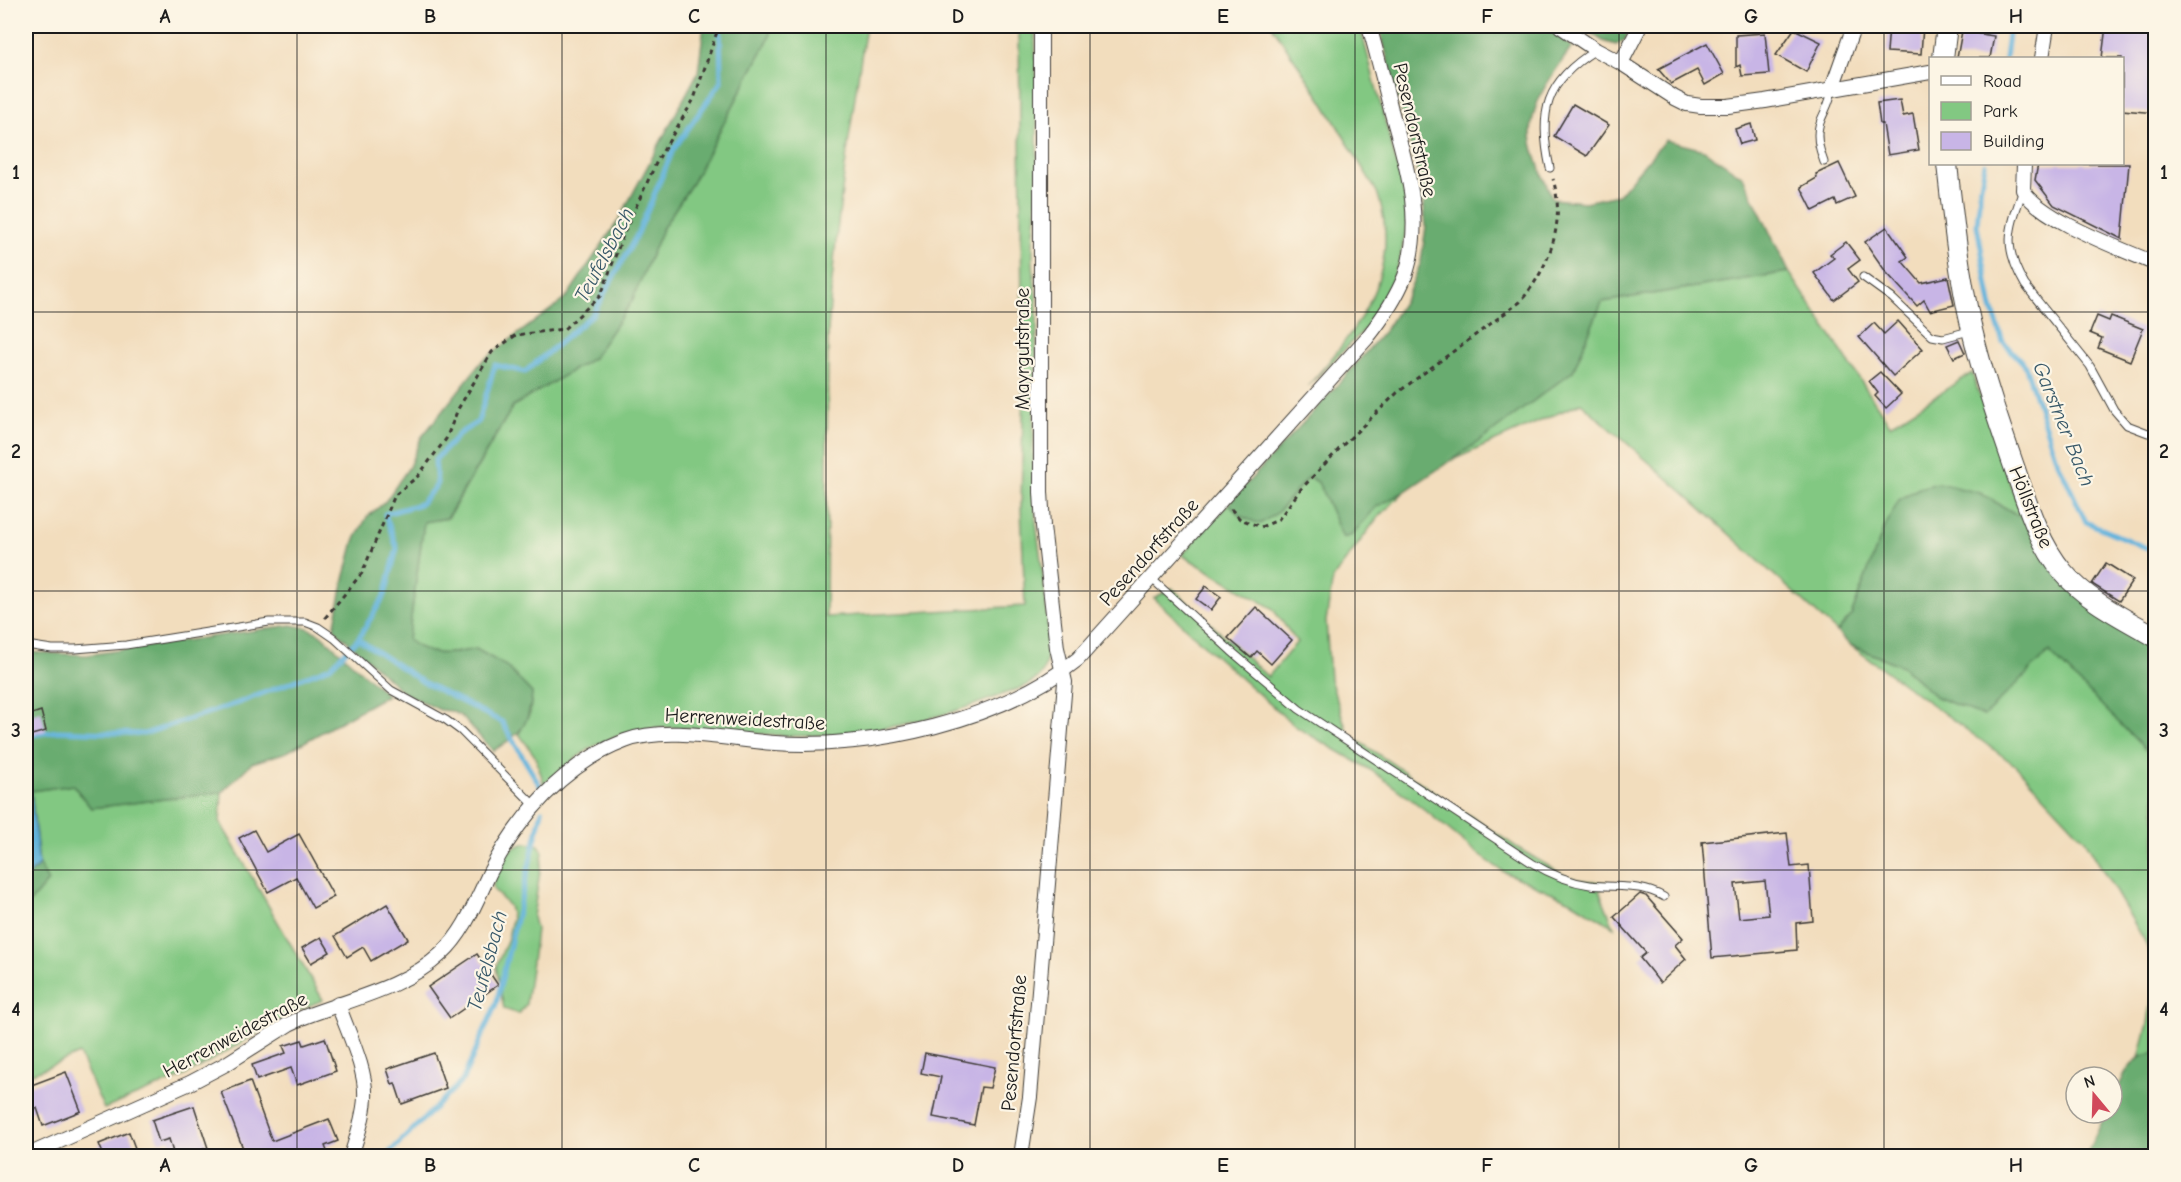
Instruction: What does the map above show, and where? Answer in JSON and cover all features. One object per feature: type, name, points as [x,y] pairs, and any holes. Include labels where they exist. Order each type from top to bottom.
[{"type":"street","name":"Mayrgutstraße","points":[[1041,26],[1041,492],[1054,619],[1062,671]]},
{"type":"street","name":"Pesendorfstraße","points":[[1021,1156],[1030,1096],[1064,692],[1062,671],[1078,659],[1152,579],[1367,338],[1386,312],[1405,276],[1411,254],[1414,227],[1413,202],[1407,166],[1369,26]]},
{"type":"street","points":[[1560,26],[1675,98],[1688,104],[1701,106],[1728,106],[1765,101],[1929,72]]},
{"type":"street","points":[[1621,63],[1640,26]]},
{"type":"street","points":[[1832,88],[1854,26]]},
{"type":"street","points":[[1943,57],[1947,26]]},
{"type":"street","points":[[2042,57],[2047,26]]},
{"type":"street","name":"Höllstraße","points":[[1947,165],[1957,245],[1972,330],[1987,386],[2029,508],[2051,556],[2074,585],[2091,598],[2156,637]]},
{"type":"street","points":[[2024,165],[2023,190],[2034,202],[2056,218],[2156,264]]},
{"type":"street","name":"Herrenweidestraße","points":[[26,1156],[190,1083],[226,1064],[289,1024],[400,982],[423,969],[441,955],[454,940],[507,841],[534,805],[587,761],[626,740],[650,734],[672,733],[778,743],[823,744],[867,739],[913,731],[983,710],[1027,692],[1062,671]]},
{"type":"street","points":[[338,1004],[364,1081],[365,1099],[351,1156]]},
{"type":"lane","points":[[1550,168],[1544,136],[1553,91],[1572,68],[1596,50]]},
{"type":"lane","points":[[1824,162],[1817,142],[1820,122],[1832,98],[1832,88]]},
{"type":"lane","points":[[2023,190],[2012,222],[2009,240],[2010,255],[2016,271],[2090,366],[2114,410],[2127,425],[2148,433]]},
{"type":"lane","points":[[1863,277],[1892,298],[1932,336],[1943,338],[1972,330]]},
{"type":"lane","points":[[1152,579],[1299,709],[1532,863],[1547,872],[1574,882],[1644,888],[1664,897]]},
{"type":"lane","points":[[26,645],[52,650],[126,645],[230,627],[288,620],[305,622],[318,627],[347,649],[391,690],[461,731],[534,805]]},
{"type":"path","points":[[318,627],[362,573],[395,495],[418,476],[446,439],[458,410],[492,352],[516,335],[564,329],[601,295],[623,235],[657,161],[694,99],[719,26]]},
{"type":"path","points":[[1223,500],[1240,519],[1261,527],[1278,520],[1301,489],[1397,393],[1520,302],[1535,284],[1555,240],[1557,212],[1550,168]]},
{"type":"green space","points":[[704,26],[769,26],[770,36],[692,183],[662,229],[632,301],[593,358],[513,406],[447,518],[424,522],[408,640],[425,650],[440,654],[476,649],[506,666],[532,693],[529,714],[522,728],[493,751],[461,716],[451,711],[440,710],[404,693],[334,629],[354,541],[367,517],[385,502],[409,467],[421,438],[482,361],[566,298],[618,221],[698,72]]},
{"type":"green space","points":[[769,26],[866,26],[844,178],[828,331],[826,617],[1025,606],[1021,507],[1023,411],[1019,26],[1035,26],[1037,167],[1033,259],[1037,311],[1033,471],[1047,622],[1046,661],[1038,677],[1018,689],[952,712],[877,729],[800,736],[677,728],[629,733],[607,740],[590,749],[544,784],[535,756],[519,734],[530,713],[532,693],[506,666],[476,649],[440,654],[425,650],[408,640],[424,522],[448,518],[513,406],[593,358],[632,301],[662,229],[692,183],[770,36]]},
{"type":"green space","points":[[1272,26],[1360,26],[1405,197],[1407,225],[1400,259],[1392,280],[1367,327],[1308,386],[1359,321],[1371,298],[1380,273],[1385,248],[1384,221],[1377,192],[1323,102]]},
{"type":"green space","points":[[1379,26],[1544,26],[1572,47],[1539,98],[1532,122],[1531,134],[1534,150],[1553,199],[1585,202],[1618,195],[1665,140],[1704,150],[1743,177],[1789,272],[1602,302],[1573,371],[1487,436],[1404,492],[1376,507],[1352,535],[1343,538],[1318,482],[1308,477],[1277,513],[1260,524],[1240,516],[1229,503],[1386,329],[1407,296],[1421,262],[1426,226],[1422,190]]},
{"type":"green space","points":[[1580,26],[1631,27],[1625,40],[1616,45],[1603,41]]},
{"type":"green space","points":[[1789,272],[1890,425],[1972,373],[2011,486],[2026,520],[1980,493],[1919,488],[1899,500],[1883,531],[1851,616],[1837,632],[1581,403],[1448,462],[1487,436],[1573,371],[1602,302]]},
{"type":"green space","points":[[1308,477],[1318,482],[1343,538],[1352,534],[1375,507],[1404,492],[1375,521],[1333,578],[1326,621],[1330,679],[1348,734],[1518,848],[1565,876],[1612,883],[1599,890],[1614,927],[1571,901],[1504,872],[1374,772],[1296,727],[1154,598],[1172,588],[1268,677],[1297,642],[1272,608],[1182,555],[1229,503],[1240,516],[1277,513]]},
{"type":"green space","points":[[1938,483],[1980,493],[2026,520],[2046,560],[2155,645],[2155,759],[2049,652],[1984,716],[1936,697],[1902,666],[1850,645],[1837,632],[1851,616],[1883,531],[1899,500],[1919,488]]},
{"type":"green space","points":[[291,625],[308,628],[320,634],[387,695],[287,752],[252,763],[222,792],[91,808],[73,785],[31,791],[26,762],[26,652],[87,655]]},
{"type":"green space","points":[[1850,645],[1902,666],[1936,697],[2049,652],[2155,759],[2155,965],[2143,938],[2085,840],[2015,765]]},
{"type":"green space","points":[[73,785],[91,808],[222,792],[220,822],[323,1000],[292,1013],[184,1076],[104,1109],[79,1054],[26,1076],[26,907],[48,881],[39,865],[31,791]]},
{"type":"green space","points":[[525,843],[539,845],[543,852],[533,917],[536,929],[526,1004],[519,1014],[504,1009],[496,967],[508,938],[512,918],[509,906],[493,889],[495,873],[501,860],[510,850]]},
{"type":"green space","points":[[39,865],[48,881],[26,907],[26,878]]},
{"type":"green space","points":[[2155,974],[2155,1053],[2139,1058],[2148,1024]]},
{"type":"green space","points":[[2155,1053],[2155,1156],[2086,1156],[2100,1125],[2124,1125],[2124,1076],[2135,1061]]},
{"type":"water","points":[[26,762],[39,865],[26,878]]},
{"type":"building","points":[[1889,26],[1923,26],[1921,54],[1887,52]]},
{"type":"building","points":[[2106,26],[2156,26],[2156,113],[2124,110],[2124,57],[2102,57]]},
{"type":"building","points":[[1794,29],[1821,42],[1806,72],[1776,55]]},
{"type":"building","points":[[1962,31],[1994,36],[1990,57],[1957,57]]},
{"type":"building","points":[[1765,33],[1769,74],[1742,76],[1740,65],[1736,67],[1736,35]]},
{"type":"building","points":[[1707,43],[1724,74],[1705,85],[1697,70],[1671,84],[1658,69]]},
{"type":"building","points":[[1900,100],[1903,116],[1913,114],[1919,150],[1888,155],[1877,103]]},
{"type":"building","points":[[1573,104],[1609,125],[1587,156],[1554,136]]},
{"type":"building","points":[[1751,124],[1755,140],[1740,144],[1735,129]]},
{"type":"building","points":[[1839,163],[1855,197],[1837,205],[1835,200],[1813,211],[1801,187],[1817,178],[1816,174]]},
{"type":"building","points":[[2129,164],[2122,239],[2054,205],[2035,180],[2038,165]]},
{"type":"building","points":[[1887,227],[1908,257],[1902,261],[1921,283],[1948,277],[1954,305],[1930,311],[1924,300],[1917,306],[1886,272],[1865,242]]},
{"type":"building","points":[[1846,242],[1860,260],[1848,269],[1858,282],[1834,300],[1814,273],[1834,258],[1830,254]]},
{"type":"building","points":[[2097,316],[2109,321],[2111,316],[2143,329],[2130,361],[2098,348],[2102,338],[2090,333]]},
{"type":"building","points":[[1898,321],[1923,349],[1893,376],[1859,337],[1874,323],[1884,334]]},
{"type":"building","points":[[1959,340],[1965,353],[1954,358],[1947,345]]},
{"type":"building","points":[[1880,372],[1901,394],[1886,408],[1875,396],[1878,393],[1869,381]]},
{"type":"building","points":[[2106,563],[2133,580],[2119,601],[2092,584]]},
{"type":"building","points":[[1206,586],[1221,597],[1211,610],[1196,599]]},
{"type":"building","points":[[1256,607],[1292,640],[1271,664],[1257,651],[1251,658],[1228,638]]},
{"type":"building","points":[[41,711],[46,731],[28,736],[26,716]]},
{"type":"building","points":[[254,830],[266,852],[299,834],[334,897],[313,908],[296,877],[268,892],[239,838]]},
{"type":"building","points":[[1787,833],[1791,867],[1809,865],[1813,921],[1796,923],[1797,950],[1712,958],[1702,842]],"holes":[[[1765,881],[1769,915],[1739,918],[1735,884]]]},
{"type":"building","points":[[1640,894],[1646,896],[1683,938],[1675,945],[1686,959],[1660,983],[1640,958],[1646,953],[1614,917]]},
{"type":"building","points":[[387,904],[408,939],[371,961],[363,947],[347,957],[335,936]]},
{"type":"building","points":[[321,937],[330,952],[311,963],[302,948]]},
{"type":"building","points":[[477,954],[498,985],[450,1018],[428,987]]},
{"type":"building","points":[[325,1038],[336,1071],[297,1085],[291,1068],[257,1080],[252,1065],[286,1053],[283,1046],[302,1040],[304,1045]]},
{"type":"building","points":[[434,1053],[446,1088],[402,1104],[395,1083],[392,1084],[387,1069]]},
{"type":"building","points":[[925,1053],[995,1067],[990,1088],[981,1087],[974,1125],[933,1117],[941,1077],[921,1073]]},
{"type":"building","points":[[66,1072],[81,1111],[43,1126],[37,1108],[26,1113],[26,1087]]},
{"type":"building","points":[[250,1081],[272,1141],[329,1119],[338,1141],[325,1146],[329,1156],[246,1156],[221,1092]]},
{"type":"building","points":[[194,1106],[208,1148],[174,1156],[169,1139],[159,1142],[152,1120]]},
{"type":"building","points":[[129,1132],[138,1156],[104,1156],[99,1144]]},
{"type":"waterway","name":"Teufelsbach","points":[[26,736],[57,731],[144,734],[238,703],[330,667],[358,639],[385,595],[397,548],[385,514],[420,504],[437,485],[435,460],[460,433],[478,422],[495,365],[525,372],[593,314],[638,233],[673,150],[721,82],[720,26]]},
{"type":"waterway","name":"Garstner Bach","points":[[2005,57],[2009,26]]},
{"type":"waterway","name":"Garstner Bach","points":[[1985,165],[1977,225],[1991,304],[2003,342],[2025,365],[2055,456],[2086,522],[2156,552]]},
{"type":"waterway","name":"Teufelsbach","points":[[358,639],[423,682],[502,722],[540,786]]},
{"type":"waterway","name":"Teufelsbach","points":[[386,1156],[462,1081],[496,1004],[542,811]]}]
